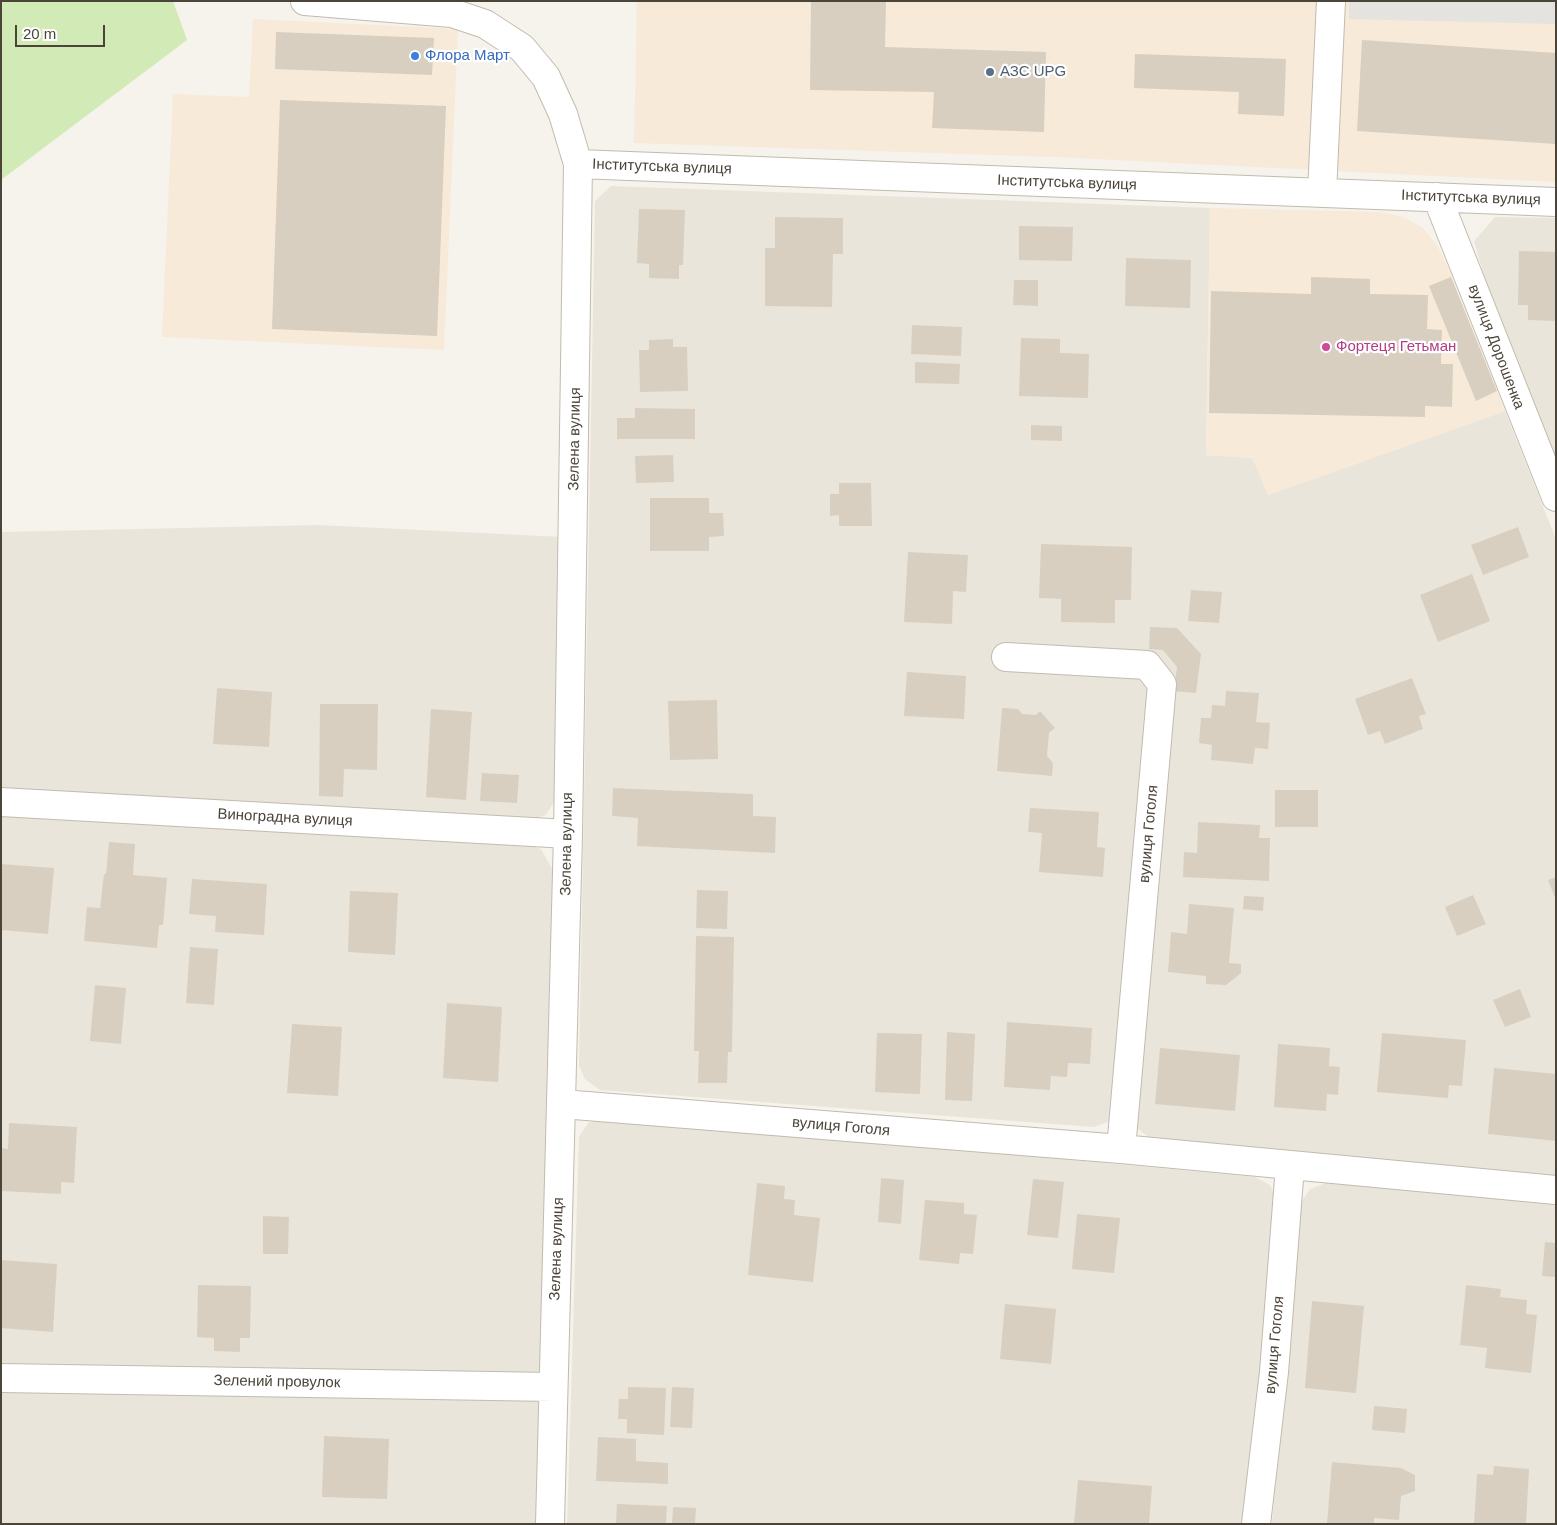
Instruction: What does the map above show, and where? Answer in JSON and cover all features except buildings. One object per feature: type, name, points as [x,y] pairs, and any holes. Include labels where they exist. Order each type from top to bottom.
[{"type":"street","name":"Зелена вулиця","points":[[305,1],[452,13],[485,24],[522,48],[546,77],[563,114],[578,164],[568,834],[550,1524]]},
{"type":"street","points":[[1322,192],[1331,1]]},
{"type":"street","name":"Інститутська вулиця","points":[[578,164],[1556,202]]},
{"type":"street","name":"вулиця Дорошенка","points":[[1437,197],[1556,497]]},
{"type":"street","name":"вулиця Гоголя","points":[[1006,658],[1147,665],[1162,684],[1121,1150]]},
{"type":"street","name":"Виноградна вулиця","points":[[1,802],[568,834]]},
{"type":"street","name":"вулиця Гоголя","points":[[562,1104],[1121,1150],[1556,1190]]},
{"type":"street","name":"вулиця Гоголя","points":[[1256,1524],[1274,1372],[1290,1166]]},
{"type":"street","name":"Зелений провулок","points":[[1,1378],[553,1387]]},
{"type":"shaded area","points":[[624,1],[1556,1],[1556,182],[1054,157],[634,143],[637,2]]},
{"type":"shaded area","points":[[1349,1],[1556,1],[1556,24],[1349,19]]},
{"type":"shaded area","points":[[253,19],[458,29],[444,350],[162,337],[173,94],[249,97]]},
{"type":"shaded area","points":[[611,186],[1210,208],[1206,455],[1253,458],[1268,495],[1505,411],[1556,539],[1556,1176],[1150,1138],[1137,1128],[1133,1115],[1115,1113],[1108,1122],[1094,1127],[600,1090],[585,1079],[579,1066],[595,201]]},
{"type":"shaded area","points":[[1210,208],[1380,212],[1403,217],[1423,228],[1437,245],[1449,270],[1505,411],[1268,495],[1252,458],[1206,455]]},
{"type":"shaded area","points":[[1495,217],[1556,218],[1556,462],[1494,310],[1474,241]]},
{"type":"shaded area","points":[[318,525],[563,537],[556,798],[546,815],[523,822],[1,792],[1,532]]},
{"type":"shaded area","points":[[1,813],[519,842],[541,849],[555,874],[537,1524],[1,1524]]},
{"type":"shaded area","points":[[603,1116],[1255,1177],[1270,1185],[1278,1202],[1248,1524],[567,1524],[579,1137],[588,1123]]},
{"type":"shaded area","points":[[1328,1182],[1556,1205],[1556,1524],[1272,1524],[1299,1205],[1310,1189]]},
{"type":"green space","points":[[1,1],[173,1],[187,40],[1,180]]},
{"type":"place","name":"Флора Март","points":[[415,56]]},
{"type":"place","name":"АЗС UPG","points":[[990,72]]},
{"type":"place","name":"Фортеця Гетьман","points":[[1326,347]]}]
